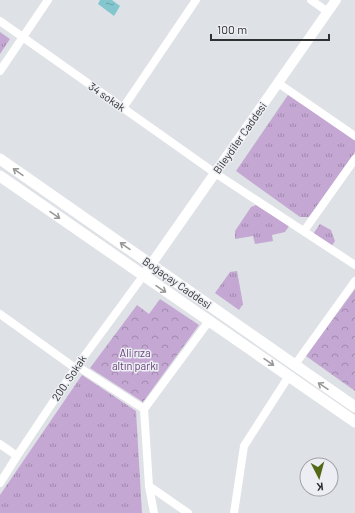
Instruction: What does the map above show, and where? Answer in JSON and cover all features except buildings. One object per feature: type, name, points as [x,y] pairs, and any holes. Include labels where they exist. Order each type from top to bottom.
[{"type":"main road","name":"Boğaçay Caddesi","points":[[0,159],[294,366],[355,407]]},
{"type":"main road","name":"Boğaçay Caddesi","points":[[0,176],[355,422]]},
{"type":"street","points":[[0,71],[48,0]]},
{"type":"street","points":[[123,108],[196,0]]},
{"type":"street","points":[[311,0],[328,12]]},
{"type":"street","name":"Bileydiler Caddesi","points":[[143,276],[336,0]]},
{"type":"street","name":"34 sokak","points":[[0,21],[215,173],[355,265]]},
{"type":"street","points":[[278,83],[355,136]]},
{"type":"street","points":[[304,232],[355,159]]},
{"type":"street","name":"200. Sokak","points":[[0,483],[76,367],[143,276]]},
{"type":"street","points":[[294,366],[355,281]]},
{"type":"street","points":[[0,314],[76,367],[144,409]]},
{"type":"street","points":[[154,513],[149,486],[144,409],[209,321]]},
{"type":"street","points":[[234,513],[244,446],[289,376]]},
{"type":"street","points":[[0,444],[17,456]]},
{"type":"street","points":[[149,486],[188,513]]},
{"type":"green space","points":[[0,32],[10,39],[0,54]]},
{"type":"green space","points":[[288,95],[355,140],[355,152],[309,217],[300,217],[236,171]]},
{"type":"green space","points":[[256,205],[289,226],[285,232],[272,235],[273,241],[255,244],[253,236],[235,239],[235,231],[251,207]]},
{"type":"green space","points":[[320,224],[331,230],[335,241],[331,247],[313,234]]},
{"type":"green space","points":[[237,271],[243,304],[239,310],[215,293],[230,272]]},
{"type":"green space","points":[[355,289],[355,391],[306,356]]},
{"type":"green space","name":"Ali rıza altın parkı","points":[[160,299],[199,325],[143,402],[90,368],[137,305],[149,314]]},
{"type":"green space","points":[[82,375],[136,411],[142,513],[0,513],[0,495]]},
{"type":"water","points":[[100,0],[112,0],[120,6],[114,16],[98,4]]}]
